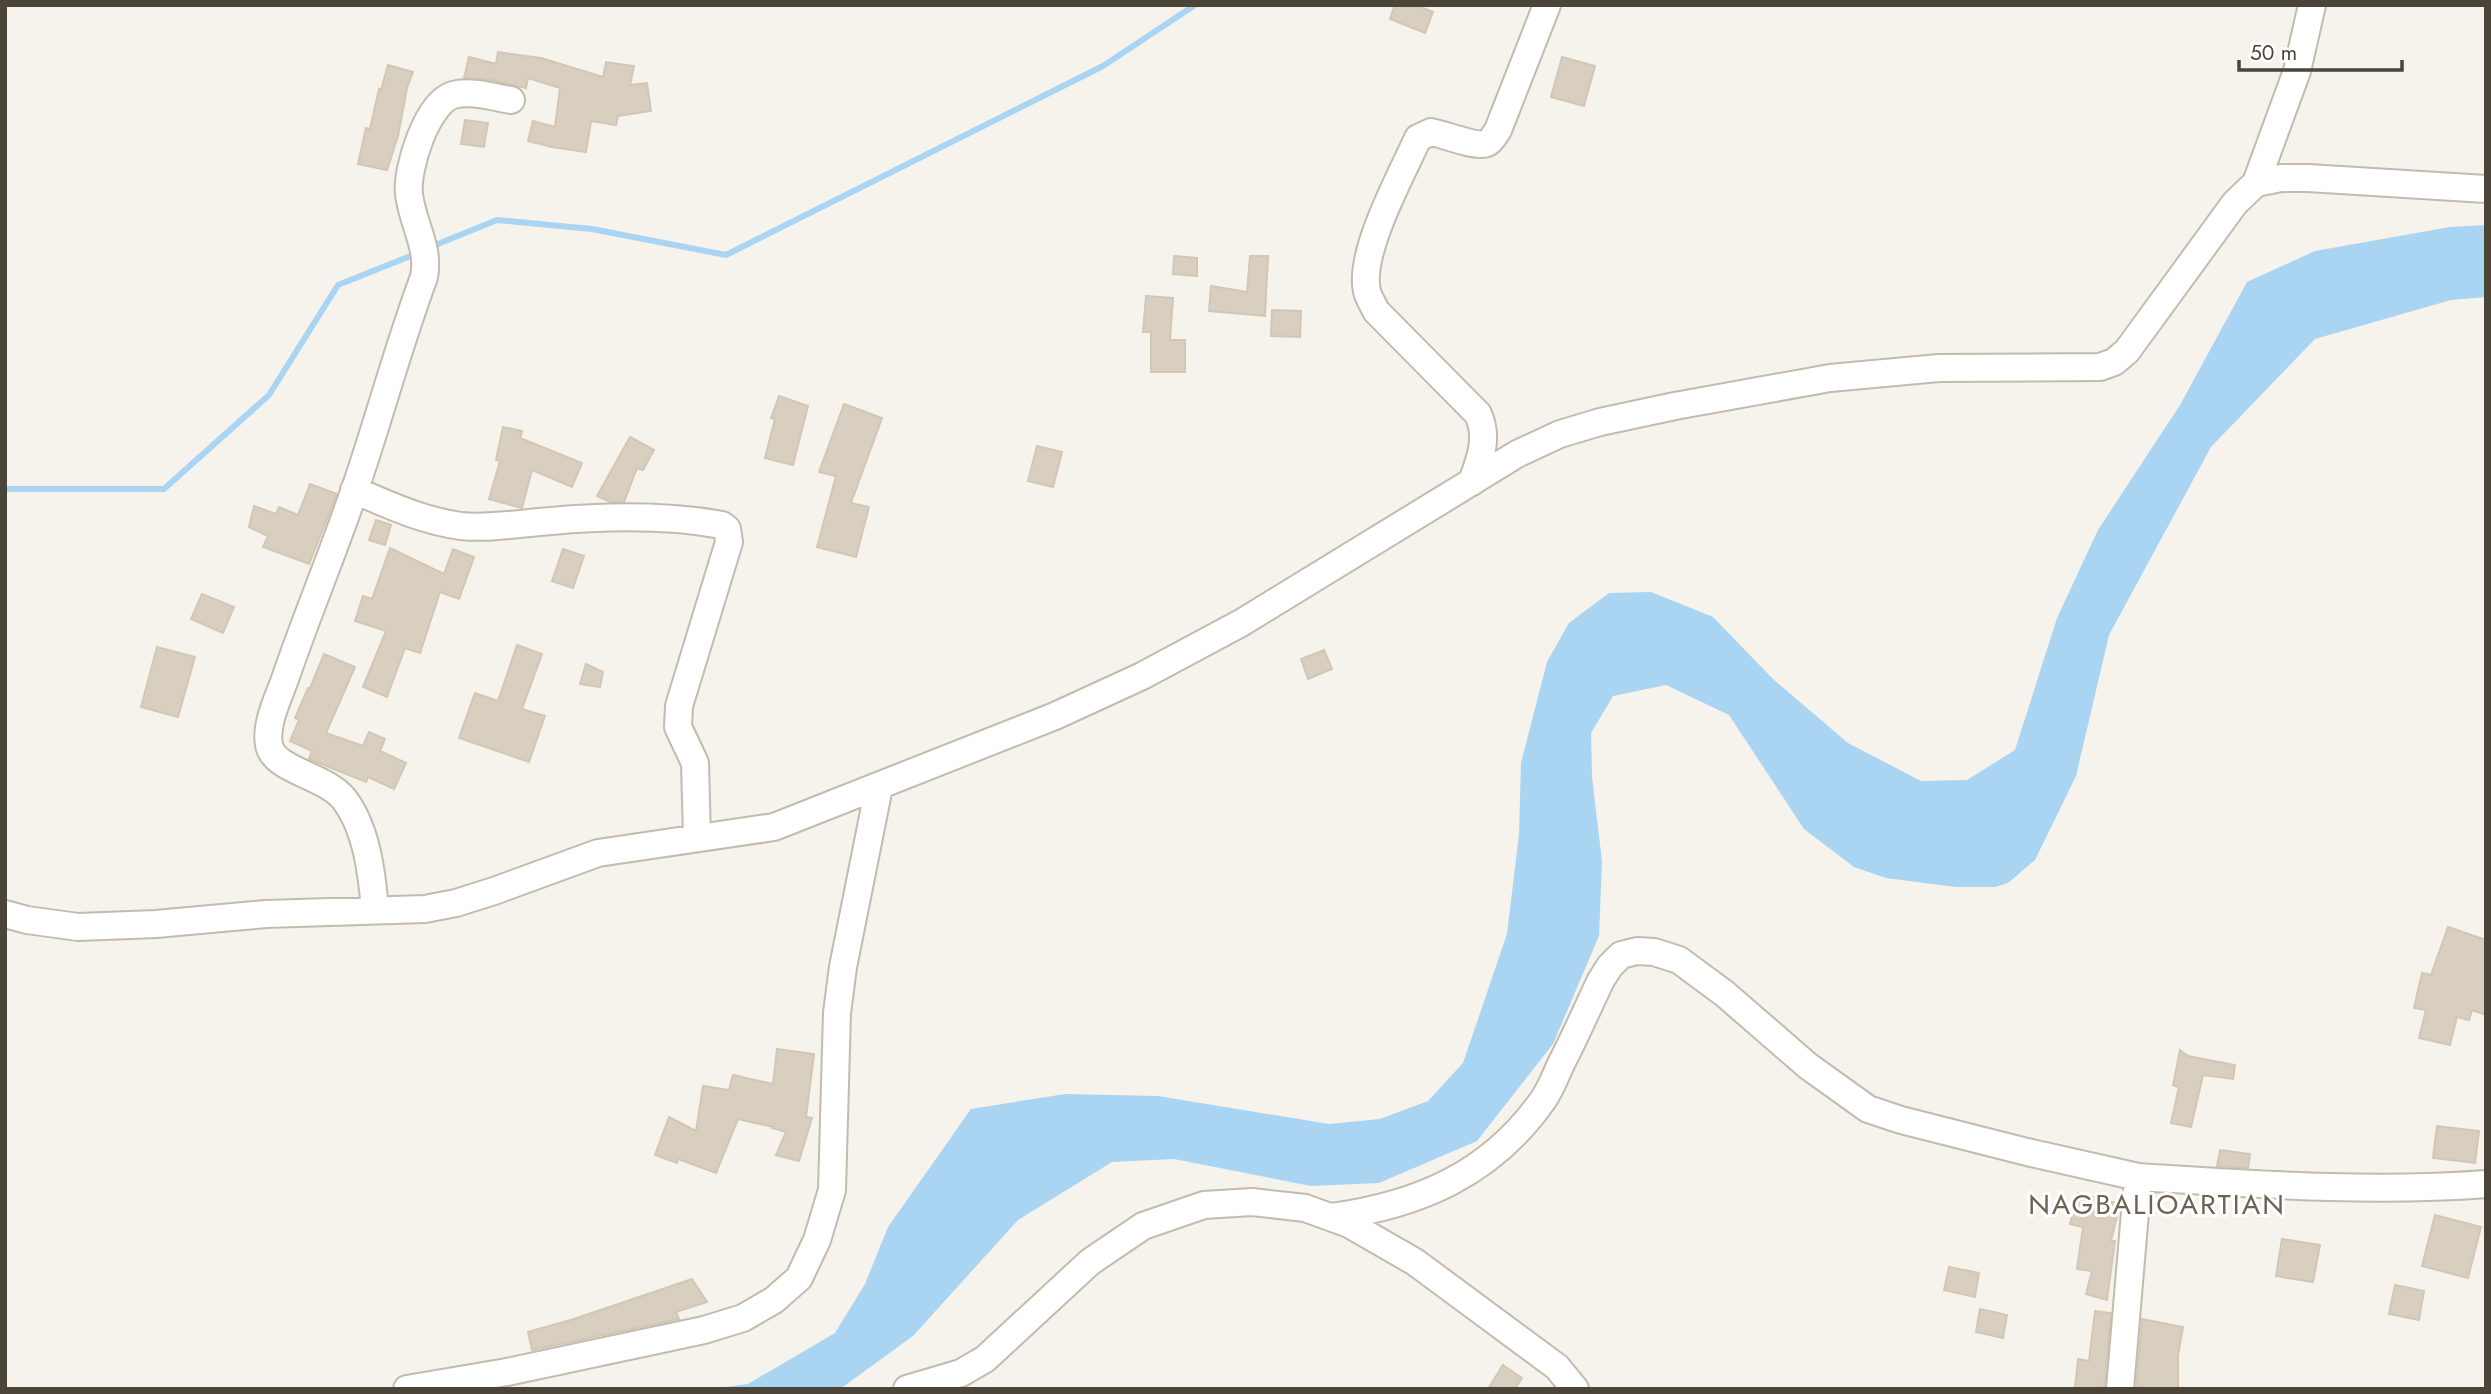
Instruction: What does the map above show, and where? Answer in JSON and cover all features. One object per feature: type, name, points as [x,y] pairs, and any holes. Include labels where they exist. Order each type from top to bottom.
[{"type":"street","points":[[1517,454],[1376,311],[1367,291],[1366,268],[1373,241],[1418,138],[1431,132],[1478,144],[1492,140],[1547,5]]},
{"type":"street","points":[[5,914],[78,927],[156,924],[266,914],[425,909],[456,903],[598,853],[774,827],[1055,716],[1142,676],[1241,623],[1517,454],[1560,434],[1675,406],[1830,378],[1939,368],[2100,367],[2114,362],[2127,351],[2215,228],[2256,183],[2297,71],[2312,5]]},
{"type":"street","points":[[375,910],[368,856],[356,820],[345,800],[327,784],[278,761],[271,753],[268,743],[272,719],[300,633],[354,490],[424,277],[426,257],[408,191],[413,160],[426,124],[435,109],[451,96],[464,93],[511,100]]},
{"type":"street","points":[[2256,183],[2281,178],[2308,178],[2486,189]]},
{"type":"street","points":[[1472,482],[1483,446],[1483,424],[1478,414]]},
{"type":"street","points":[[354,490],[406,512],[437,522],[463,526],[487,527],[580,520],[679,519],[723,525],[727,529],[729,542],[679,706],[678,727],[692,751],[695,763],[697,838]]},
{"type":"street","points":[[407,1389],[704,1330],[743,1318],[774,1300],[799,1278],[817,1240],[832,1190],[837,1013],[842,967],[879,787]]},
{"type":"street","points":[[1331,1217],[1384,1208],[1412,1199],[1482,1165],[1513,1138],[1545,1098],[1610,966],[1621,955],[1637,951],[1654,952],[1679,960],[1725,994],[1808,1066],[1868,1109],[1901,1120],[2138,1177],[2354,1188],[2440,1188],[2486,1184]]},
{"type":"street","points":[[2120,1389],[2138,1177]]},
{"type":"street","points":[[906,1389],[950,1385],[961,1373],[985,1359],[1090,1262],[1143,1226],[1204,1205],[1252,1202],[1306,1209],[1331,1217],[1349,1224],[1415,1262],[1557,1367],[1575,1389]]},
{"type":"water","points":[[2486,225],[2486,297],[2451,300],[2315,339],[2211,447],[2109,635],[2076,776],[2035,860],[2008,883],[1995,887],[1956,887],[1886,878],[1854,867],[1804,829],[1729,715],[1666,685],[1613,696],[1591,733],[1592,777],[1602,861],[1599,936],[1553,1044],[1477,1141],[1379,1183],[1311,1186],[1174,1159],[1112,1162],[1018,1220],[913,1336],[840,1389],[710,1389],[748,1384],[835,1333],[865,1284],[888,1227],[971,1109],[1065,1094],[1158,1096],[1329,1124],[1380,1119],[1428,1101],[1463,1063],[1507,934],[1519,834],[1521,763],[1547,662],[1569,623],[1609,593],[1651,592],[1713,617],[1773,679],[1848,743],[1921,781],[1967,780],[2015,750],[2057,618],[2098,530],[2180,405],[2247,282],[2315,251],[2450,227]]},
{"type":"building","points":[[1395,5],[1416,5],[1433,12],[1425,33],[1390,19]]},
{"type":"building","points":[[498,52],[541,58],[603,77],[606,62],[634,66],[630,85],[647,83],[651,111],[618,116],[616,125],[591,121],[586,152],[528,141],[533,121],[555,127],[560,88],[528,78],[526,88],[492,80],[464,78],[469,57],[496,64]]},
{"type":"building","points":[[1562,57],[1595,66],[1584,106],[1551,97]]},
{"type":"building","points":[[388,65],[413,72],[387,170],[358,164],[366,128],[370,129],[379,89],[381,90]]},
{"type":"building","points":[[465,120],[488,123],[484,147],[461,144]]},
{"type":"building","points":[[1174,256],[1197,258],[1197,276],[1173,274]]},
{"type":"building","points":[[1250,256],[1268,256],[1265,316],[1209,311],[1211,286],[1247,292]]},
{"type":"building","points":[[1146,296],[1173,298],[1170,340],[1185,340],[1185,372],[1151,372],[1151,332],[1143,332]]},
{"type":"building","points":[[1272,310],[1301,311],[1300,337],[1271,336]]},
{"type":"building","points":[[779,396],[808,406],[793,465],[765,458],[775,419],[771,418]]},
{"type":"building","points":[[844,404],[882,418],[851,503],[869,507],[856,557],[817,547],[836,476],[819,472]]},
{"type":"building","points":[[503,427],[522,431],[520,438],[582,463],[572,487],[532,470],[522,508],[489,499],[500,461],[496,460]]},
{"type":"building","points":[[630,437],[654,450],[643,470],[637,468],[624,502],[611,502],[597,496]]},
{"type":"building","points":[[1037,446],[1062,452],[1053,487],[1028,481]]},
{"type":"building","points":[[310,484],[337,494],[309,564],[263,547],[268,536],[249,527],[254,506],[276,514],[279,507],[298,515]]},
{"type":"building","points":[[376,520],[391,525],[385,545],[369,540]]},
{"type":"building","points":[[390,548],[444,574],[453,549],[474,557],[459,599],[440,592],[420,653],[405,648],[387,697],[363,687],[386,631],[355,621],[363,596],[372,599]]},
{"type":"building","points":[[563,549],[584,556],[573,588],[552,581]]},
{"type":"building","points":[[202,594],[234,607],[223,633],[191,619]]},
{"type":"building","points":[[517,645],[542,654],[522,709],[545,716],[529,762],[459,738],[475,693],[498,701]]},
{"type":"building","points":[[157,647],[195,657],[178,717],[141,707]]},
{"type":"building","points":[[1324,650],[1332,669],[1308,679],[1301,659]]},
{"type":"building","points":[[324,654],[355,667],[326,733],[363,746],[369,732],[385,739],[380,751],[406,763],[394,789],[368,777],[366,782],[309,759],[312,751],[290,741],[299,720],[295,718]]},
{"type":"building","points":[[586,664],[603,672],[600,687],[580,684]]},
{"type":"building","points":[[2448,927],[2486,940],[2486,1015],[2472,1010],[2469,1020],[2457,1017],[2450,1045],[2419,1038],[2426,1010],[2414,1008],[2422,973],[2431,975]]},
{"type":"building","points":[[777,1049],[814,1054],[806,1117],[812,1118],[799,1161],[776,1155],[786,1132],[738,1119],[716,1173],[678,1159],[677,1163],[655,1155],[669,1117],[696,1131],[703,1086],[729,1090],[733,1075],[773,1084]]},
{"type":"building","points":[[2180,1050],[2188,1056],[2235,1065],[2233,1079],[2203,1075],[2191,1127],[2171,1123],[2179,1087],[2173,1085]]},
{"type":"building","points":[[2437,1126],[2479,1131],[2475,1163],[2433,1158]]},
{"type":"building","points":[[2220,1150],[2250,1154],[2248,1168],[2217,1166]]},
{"type":"building","points":[[2078,1193],[2120,1204],[2111,1241],[2115,1241],[2107,1300],[2086,1294],[2092,1271],[2077,1269],[2083,1227],[2070,1224]]},
{"type":"building","points":[[2435,1215],[2481,1227],[2468,1278],[2422,1266]]},
{"type":"building","points":[[2282,1239],[2320,1245],[2313,1282],[2276,1276]]},
{"type":"building","points":[[1949,1267],[1979,1273],[1975,1297],[1944,1290]]},
{"type":"building","points":[[692,1279],[707,1302],[676,1312],[679,1319],[532,1350],[528,1332]]},
{"type":"building","points":[[2395,1285],[2424,1291],[2419,1320],[2389,1314]]},
{"type":"building","points":[[1980,1309],[2007,1315],[2003,1338],[1976,1332]]},
{"type":"building","points":[[2095,1311],[2111,1313],[2104,1389],[2075,1388],[2078,1359],[2089,1361]]},
{"type":"building","points":[[2142,1319],[2183,1327],[2178,1355],[2178,1389],[2136,1389]]},
{"type":"building","points":[[1503,1365],[1522,1378],[1515,1389],[1488,1389]]},
{"type":"waterway","points":[[428,248],[497,220],[592,229],[726,255],[1103,66],[1195,5]]},
{"type":"waterway","points":[[5,489],[164,489],[269,395],[338,285],[418,253]]},
{"type":"district","name":"NAGBALIOARTIAN","points":[[2157,1204]]}]
